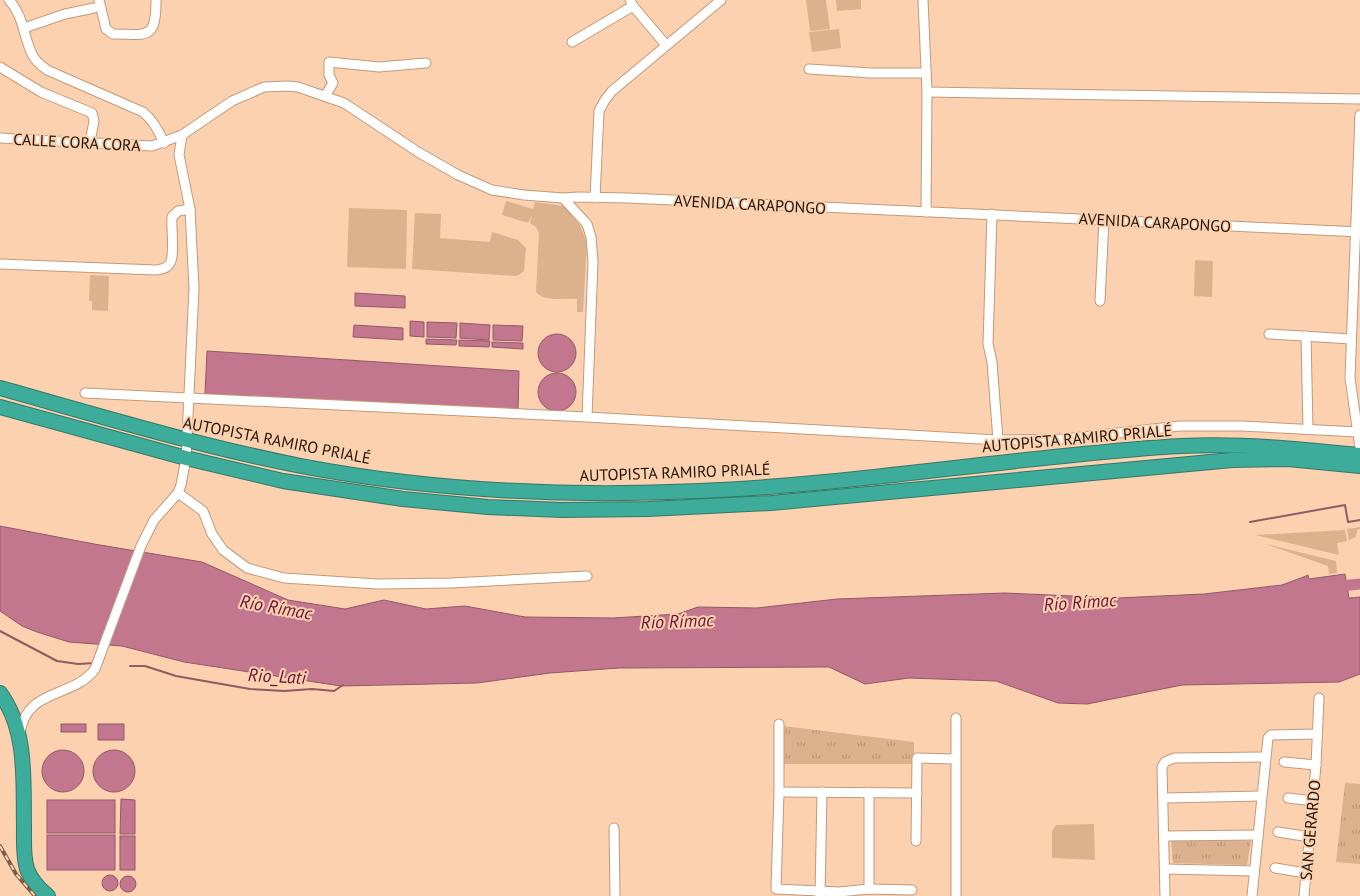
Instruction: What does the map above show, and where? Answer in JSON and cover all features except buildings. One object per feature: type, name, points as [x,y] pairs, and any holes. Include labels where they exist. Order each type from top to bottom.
[{"type":"highway","name":"AUTOPISTA RAMIRO PRIALÉ","points":[[0,388],[186,441],[304,466],[397,480],[498,490],[618,494],[703,491],[774,486],[1113,451],[1184,446],[1295,449],[1360,455]]},
{"type":"highway","name":"AUTOPISTA RAMIRO PRIALÉ","points":[[0,408],[186,458],[283,481],[402,499],[488,507],[562,510],[648,509],[772,502],[1232,460],[1288,459],[1360,466]]},
{"type":"highway","points":[[0,693],[12,714],[20,735],[25,859],[33,882],[48,896]]},
{"type":"street","points":[[9,0],[19,14],[32,56],[37,62],[47,70],[143,112],[149,117],[165,142],[178,155]]},
{"type":"street","points":[[24,28],[96,4],[106,29],[113,34],[146,34],[151,30],[154,23],[156,0]]},
{"type":"street","points":[[596,198],[599,111],[604,100],[612,91],[721,0]]},
{"type":"street","points":[[922,0],[927,92],[926,212]]},
{"type":"street","points":[[572,42],[631,3],[666,46]]},
{"type":"street","points":[[325,96],[333,83],[329,75],[329,62],[379,68],[426,63]]},
{"type":"street","points":[[0,67],[41,92],[92,113],[94,121],[90,142]]},
{"type":"street","points":[[809,69],[871,74],[926,73]]},
{"type":"street","name":"AVENIDA CARAPONGO","points":[[182,135],[232,101],[264,87],[298,87],[344,102],[418,152],[458,175],[492,190],[524,196],[992,214],[1357,232]]},
{"type":"street","points":[[927,92],[1360,98]]},
{"type":"street","points":[[1360,115],[1356,317],[1351,339],[1350,378],[1357,412],[1360,448]]},
{"type":"street","points":[[20,735],[24,718],[34,704],[43,698],[83,682],[96,670],[141,546],[154,520],[174,500],[178,493],[186,458],[194,288],[190,209],[178,155],[182,135]]},
{"type":"street","name":"CALLE CORA CORA","points":[[0,138],[152,146],[182,135]]},
{"type":"street","points":[[563,198],[587,224],[591,237],[593,261],[587,417]]},
{"type":"street","points":[[0,264],[162,269],[172,259],[172,217],[178,211],[190,209]]},
{"type":"street","points":[[992,214],[988,344],[992,362],[998,440]]},
{"type":"street","points":[[1100,301],[1104,220]]},
{"type":"street","points":[[1269,334],[1351,339]]},
{"type":"street","points":[[1306,336],[1308,429]]},
{"type":"street","points":[[85,393],[587,417],[998,440],[1064,439],[1180,426],[1241,426],[1358,432]]},
{"type":"street","points":[[178,493],[203,511],[212,534],[223,550],[247,568],[284,578],[377,584],[451,583],[587,576]]},
{"type":"street","points":[[1316,765],[1319,698]]},
{"type":"street","points":[[956,718],[956,896]]},
{"type":"street","points":[[779,724],[776,889],[820,894],[869,889],[912,890]]},
{"type":"street","points":[[1252,896],[1268,738],[1271,735],[1317,734]]},
{"type":"street","points":[[1165,896],[1162,767],[1165,762],[1174,758],[1266,757]]},
{"type":"street","points":[[916,841],[917,758],[955,760]]},
{"type":"street","name":"SAN GERARDO","points":[[1284,762],[1316,765],[1304,896]]},
{"type":"street","points":[[779,792],[917,793]]},
{"type":"street","points":[[820,894],[822,792]]},
{"type":"street","points":[[869,792],[869,889]]},
{"type":"street","points":[[1164,798],[1261,796]]},
{"type":"street","points":[[1288,798],[1313,802]]},
{"type":"street","points":[[614,828],[615,896]]},
{"type":"street","points":[[1278,832],[1310,837]]},
{"type":"street","points":[[1165,836],[1258,835]]},
{"type":"street","points":[[1275,868],[1306,873]]},
{"type":"street","points":[[1165,869],[1254,871]]},
{"type":"green space","points":[[806,0],[826,0],[830,29],[810,31]]},
{"type":"green space","points":[[836,0],[861,0],[861,9],[837,11]]},
{"type":"green space","points":[[839,29],[841,48],[812,52],[809,32]]},
{"type":"green space","points":[[506,201],[533,209],[535,202],[564,206],[580,225],[587,243],[583,312],[577,312],[577,299],[549,298],[536,292],[539,233],[536,227],[530,223],[532,215],[528,223],[502,215]]},
{"type":"green space","points":[[349,208],[407,210],[406,269],[347,267]]},
{"type":"green space","points":[[415,213],[441,214],[440,238],[490,242],[492,232],[518,240],[526,248],[524,271],[515,276],[412,269]]},
{"type":"green space","points":[[1195,260],[1213,261],[1212,297],[1194,296]]},
{"type":"green space","points":[[90,275],[109,276],[108,311],[92,310],[92,301],[89,301]]},
{"type":"green space","points":[[1360,527],[1357,530],[1356,537],[1349,540],[1347,529]]},
{"type":"green space","points":[[1345,530],[1347,541],[1337,543],[1339,555],[1255,535]]},
{"type":"green space","points":[[1266,544],[1336,561],[1337,573],[1329,574],[1328,566]]},
{"type":"green space","points":[[783,726],[914,742],[914,764],[783,764]]},
{"type":"green space","points":[[1345,783],[1360,784],[1360,864],[1336,862]]},
{"type":"green space","points":[[1094,824],[1095,860],[1052,858],[1052,831],[1056,825]]},
{"type":"green space","points":[[1171,839],[1251,841],[1247,865],[1173,863]]},
{"type":"water","points":[[355,293],[405,296],[405,308],[355,306]]},
{"type":"water","points":[[410,321],[424,322],[424,337],[410,336]]},
{"type":"water","points":[[427,322],[457,323],[456,338],[427,337]]},
{"type":"water","points":[[460,323],[490,325],[489,340],[460,338]]},
{"type":"water","points":[[354,325],[403,328],[403,340],[353,337]]},
{"type":"water","points":[[493,325],[523,326],[522,341],[493,340]]},
{"type":"water","points":[[557,334],[570,340],[576,353],[570,366],[557,372],[544,366],[538,353],[544,340]]},
{"type":"water","points":[[426,339],[457,340],[456,345],[426,344]]},
{"type":"water","points":[[459,340],[490,341],[489,347],[459,346]]},
{"type":"water","points":[[492,342],[523,343],[523,349],[492,347]]},
{"type":"water","points":[[207,351],[519,371],[518,410],[205,394]]},
{"type":"water","points":[[557,373],[570,379],[576,392],[570,405],[557,411],[544,405],[538,392],[544,379]]},
{"type":"water","points":[[0,526],[202,562],[288,600],[345,609],[384,600],[426,609],[465,606],[525,617],[613,618],[678,614],[698,607],[757,608],[837,599],[1005,593],[1117,598],[1204,594],[1282,585],[1308,575],[1309,579],[1345,574],[1349,598],[1360,597],[1360,674],[1339,682],[1182,685],[1087,704],[1058,703],[996,681],[909,678],[865,684],[829,667],[619,668],[550,673],[477,683],[341,686],[184,662],[122,646],[69,642],[22,626],[0,611]]},
{"type":"water","points":[[61,724],[86,724],[86,732],[61,732]]},
{"type":"water","points":[[98,724],[124,724],[124,740],[98,740]]},
{"type":"water","points":[[67,750],[75,753],[81,759],[84,771],[81,783],[75,789],[59,792],[51,789],[45,783],[42,767],[45,759],[51,753]]},
{"type":"water","points":[[118,750],[126,753],[132,759],[135,771],[132,783],[126,789],[110,792],[102,789],[96,783],[93,767],[96,759],[102,753]]},
{"type":"water","points":[[121,799],[135,800],[135,834],[120,834]]},
{"type":"water","points":[[47,800],[115,800],[115,833],[47,833]]},
{"type":"water","points":[[47,835],[115,835],[115,870],[47,870]]},
{"type":"water","points":[[120,836],[135,836],[135,870],[120,870]]},
{"type":"water","points":[[110,875],[118,883],[110,891],[102,883]]},
{"type":"water","points":[[128,876],[136,884],[128,892],[120,884]]},
{"type":"waterway","points":[[1250,522],[1345,505],[1348,522],[1360,520]]},
{"type":"waterway","name":"Río Rímac","points":[[1332,587],[1360,584]]},
{"type":"waterway","name":"Rio_Lati","points":[[0,631],[57,661],[78,664],[95,663]]},
{"type":"waterway","name":"Rio_Lati","points":[[130,666],[145,666],[176,676],[250,689],[334,691],[343,685]]},
{"type":"railway","points":[[0,846],[16,874],[35,896]]}]
